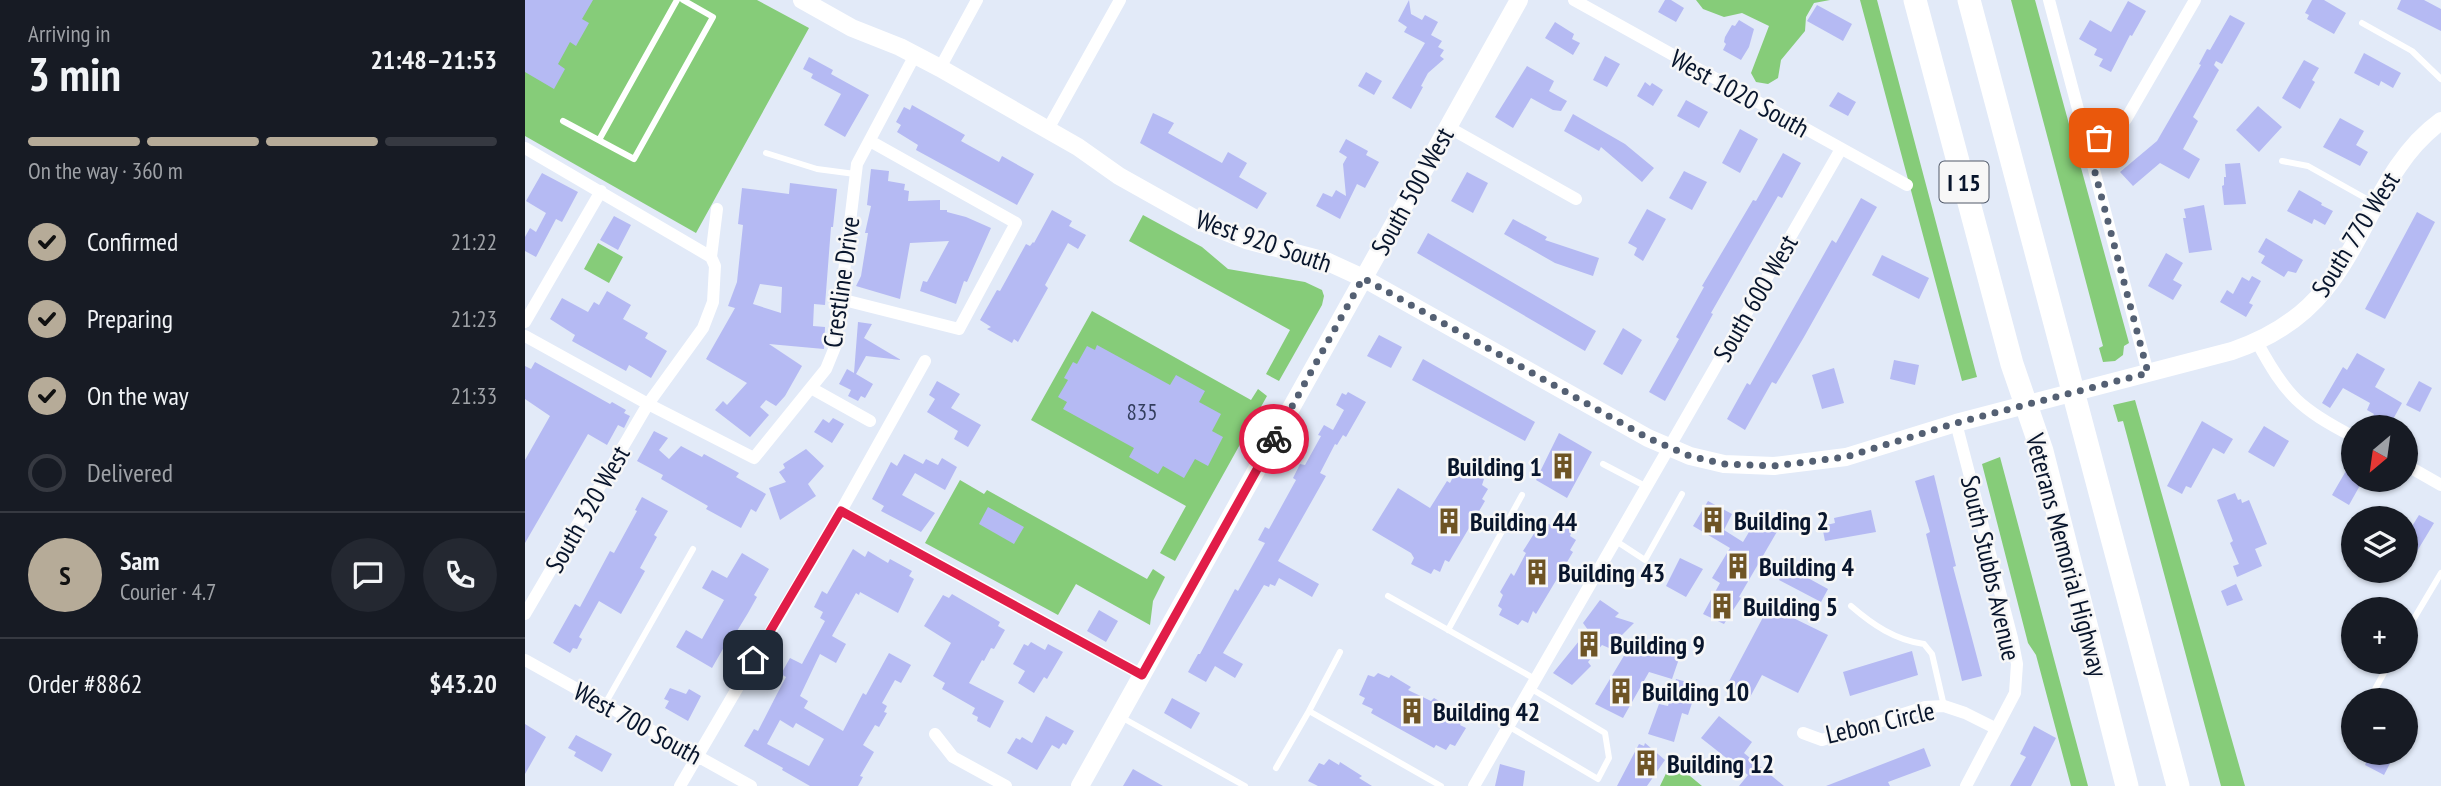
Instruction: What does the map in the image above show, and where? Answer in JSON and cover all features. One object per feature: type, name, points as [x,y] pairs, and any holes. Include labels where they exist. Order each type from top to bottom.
[{"type":"highway","name":"Veterans Memorial Highway","points":[[1915,0],[2013,364],[2042,451],[2127,786]]},
{"type":"highway","name":"Veterans Memorial Highway","points":[[1969,0],[2178,786]]},
{"type":"street","points":[[940,68],[977,0]]},
{"type":"street","points":[[1048,130],[1120,0]]},
{"type":"street","name":"South 500 West","points":[[1080,786],[1519,0]]},
{"type":"street","name":"West 1020 South","points":[[1574,0],[1907,185]]},
{"type":"street","points":[[2049,0],[2148,373]]},
{"type":"street","points":[[2087,142],[2110,135],[2126,120],[2195,0]]},
{"type":"street","name":"West 920 South","points":[[814,3],[852,28],[940,68],[1078,147],[1119,176],[1215,228],[1246,240],[1326,261],[1363,278],[1648,438],[1690,456],[1724,464],[1774,466],[1846,457],[1956,423],[2101,386]]},
{"type":"street","name":"Crestline Drive","points":[[648,404],[754,458],[826,369],[835,347],[857,164],[915,55]]},
{"type":"street","name":"South 770 West","points":[[2101,386],[2257,342],[2292,321],[2327,288],[2408,152],[2441,121]]},
{"type":"street","points":[[1448,127],[1576,199]]},
{"type":"street","points":[[840,299],[959,329],[1016,223],[870,141]]},
{"type":"street","points":[[525,148],[711,257]]},
{"type":"street","name":"South 600 West","points":[[1474,786],[1841,149]]},
{"type":"street","points":[[525,322],[601,191]]},
{"type":"street","points":[[525,336],[648,404],[703,328],[713,302],[715,266],[711,257],[717,209]]},
{"type":"street","points":[[2257,342],[2291,396],[2319,419],[2341,430]]},
{"type":"street","points":[[680,786],[925,362]]},
{"type":"street","points":[[811,388],[870,421]]},
{"type":"street","name":"South 320 West","points":[[525,614],[648,404]]},
{"type":"street","name":"South Stubbs Avenue","points":[[1956,423],[2013,638],[2017,664],[2015,693],[1966,786]]},
{"type":"street","points":[[2419,472],[2441,485]]},
{"type":"street","points":[[841,511],[1142,675]]},
{"type":"street","name":"West 700 South","points":[[525,660],[751,786]]},
{"type":"street","name":"Lebon Circle","points":[[1803,733],[1822,740],[1925,707],[1944,706],[1995,728]]},
{"type":"street","points":[[935,734],[953,757],[1006,786]]},
{"type":"lane","points":[[599,140],[677,0]]},
{"type":"lane","points":[[563,121],[634,159],[713,17],[683,0]]},
{"type":"lane","points":[[2363,23],[2412,51],[2441,79]]},
{"type":"lane","points":[[766,153],[817,169],[855,174]]},
{"type":"lane","points":[[2282,161],[2308,166],[2375,204]]},
{"type":"lane","points":[[1603,464],[1645,486]]},
{"type":"lane","points":[[1615,540],[1645,560],[1682,494]]},
{"type":"lane","points":[[1448,630],[1522,495]]},
{"type":"lane","points":[[605,704],[693,549]]},
{"type":"lane","points":[[2418,612],[2441,573]]},
{"type":"lane","points":[[1388,596],[1448,630],[1605,733],[1609,758],[1598,779],[1508,726]]},
{"type":"lane","points":[[1851,606],[1882,630],[1908,642],[1924,644],[1932,654],[1944,706]]},
{"type":"lane","points":[[1276,768],[1340,652]]},
{"type":"lane","points":[[1309,711],[1441,786]]},
{"type":"lane","points":[[1119,716],[1245,786]]},
{"type":"green space","points":[[525,0],[757,0],[809,28],[696,233],[525,136]]},
{"type":"green space","points":[[1696,0],[1830,0],[1814,3],[1806,17],[1805,31],[1781,60],[1778,78],[1768,84],[1756,82],[1751,73],[1769,26],[1742,13],[1724,17],[1703,9]]},
{"type":"green space","points":[[1860,0],[1877,0],[1977,377],[1962,381]]},
{"type":"green space","points":[[2011,0],[2035,0],[2129,343],[2124,346],[2123,355],[2115,361],[2103,362],[2099,348],[2103,346]]},
{"type":"green space","points":[[1143,215],[1202,247],[1228,269],[1305,282],[1322,290],[1322,305],[1279,381],[1266,374],[1290,330],[1129,241]]},
{"type":"green space","points":[[598,243],[623,257],[609,283],[584,269]]},
{"type":"green space","points":[[1092,311],[1251,400],[1258,389],[1267,396],[1175,561],[1160,553],[1186,506],[1031,420]]},
{"type":"green space","points":[[2135,400],[2245,786],[2221,786],[2123,421],[2118,422],[2113,405]]},
{"type":"green space","points":[[2000,457],[2088,786],[2071,786],[2036,655],[2028,643],[1982,464]]},
{"type":"green space","points":[[960,480],[984,494],[987,490],[1147,579],[1153,569],[1165,577],[1153,601],[1150,625],[1076,584],[1058,615],[925,543]]},
{"type":"green space","points":[[1672,761],[1702,786],[1660,786]]},
{"type":"building","points":[[525,0],[593,0],[582,19],[589,23],[576,46],[570,42],[558,64],[565,69],[554,89],[525,72]]},
{"type":"building","points":[[1409,0],[1411,14],[1422,20],[1425,15],[1438,22],[1431,35],[1442,41],[1438,47],[1444,50],[1440,56],[1444,59],[1428,73],[1411,109],[1392,98],[1425,43],[1404,32],[1407,27],[1398,21]]},
{"type":"building","points":[[1665,0],[1671,0],[1684,8],[1676,22],[1658,12]]},
{"type":"building","points":[[2312,0],[2324,0],[2346,13],[2334,34],[2307,19],[2309,15],[2305,13]]},
{"type":"building","points":[[2401,0],[2424,0],[2441,9],[2441,31],[2397,9]]},
{"type":"building","points":[[2128,1],[2146,11],[2111,72],[2099,66],[2103,59],[2094,55],[2097,49],[2079,39],[2090,20],[2111,32]]},
{"type":"building","points":[[1817,5],[1852,24],[1843,41],[1807,21]]},
{"type":"building","points":[[2230,15],[2245,23],[2222,64],[2216,61],[2214,65],[2219,70],[2193,117],[2198,121],[2183,149],[2200,159],[2189,179],[2160,163],[2133,186],[2120,172],[2157,141],[2201,65],[2199,64],[2207,49],[2210,50]]},
{"type":"building","points":[[1739,20],[1754,29],[1749,47],[1741,60],[1723,50],[1725,37],[1732,25],[1735,26]]},
{"type":"building","points":[[1555,22],[1574,34],[1572,39],[1580,43],[1573,55],[1545,38]]},
{"type":"building","points":[[2364,53],[2401,73],[2393,88],[2381,81],[2379,86],[2354,73]]},
{"type":"building","points":[[1605,56],[1620,64],[1607,87],[1593,80]]},
{"type":"building","points":[[809,57],[833,70],[831,74],[869,95],[845,137],[824,125],[841,94],[811,78],[813,74],[803,69]]},
{"type":"building","points":[[2304,60],[2319,68],[2312,80],[2315,82],[2300,109],[2282,98]]},
{"type":"building","points":[[1527,66],[1554,81],[1549,91],[1567,101],[1561,111],[1553,110],[1531,98],[1513,128],[1495,117]]},
{"type":"building","points":[[1366,72],[1382,81],[1374,95],[1358,86]]},
{"type":"building","points":[[1645,82],[1663,90],[1653,106],[1637,96]]},
{"type":"building","points":[[1838,92],[1856,102],[1848,116],[1829,106]]},
{"type":"building","points":[[1686,100],[1708,112],[1699,128],[1677,116]]},
{"type":"building","points":[[912,105],[965,135],[961,141],[999,162],[1002,156],[1034,174],[1017,205],[916,150],[918,145],[897,132],[901,125],[896,122],[904,107],[910,110]]},
{"type":"building","points":[[2258,106],[2282,127],[2259,152],[2236,130]]},
{"type":"building","points":[[1153,113],[1174,123],[1168,133],[1222,163],[1228,152],[1247,163],[1239,177],[1267,193],[1257,209],[1140,143]]},
{"type":"building","points":[[1573,114],[1625,144],[1654,168],[1642,182],[1601,147],[1599,151],[1564,131]]},
{"type":"building","points":[[2340,118],[2364,131],[2356,145],[2368,152],[2360,166],[2323,147]]},
{"type":"building","points":[[1740,129],[1758,139],[1740,173],[1722,163]]},
{"type":"building","points":[[1346,139],[1368,151],[1366,155],[1379,162],[1365,188],[1357,184],[1340,219],[1316,206],[1323,193],[1332,197],[1336,190],[1346,196],[1343,164],[1347,157],[1339,152]]},
{"type":"building","points":[[1783,153],[1801,163],[1782,198],[1778,196],[1711,313],[1713,314],[1665,401],[1649,392],[1679,339],[1676,337],[1704,287],[1702,286]]},
{"type":"building","points":[[2240,163],[2246,204],[2224,205],[2222,186],[2226,177],[2225,164]]},
{"type":"building","points":[[871,169],[889,171],[888,181],[905,184],[904,190],[909,191],[908,201],[940,200],[940,210],[947,210],[991,228],[967,282],[964,281],[956,304],[920,291],[923,281],[927,282],[949,241],[910,243],[900,299],[856,286],[861,276],[868,233],[865,233],[871,206],[867,205]]},
{"type":"building","points":[[1684,171],[1707,182],[1692,210],[1669,198]]},
{"type":"building","points":[[1467,172],[1488,183],[1473,213],[1451,201]]},
{"type":"building","points":[[542,173],[578,192],[562,222],[556,219],[536,257],[525,251],[525,237],[530,228],[536,232],[546,213],[526,201]]},
{"type":"building","points":[[790,183],[837,189],[825,305],[814,304],[813,326],[825,327],[824,349],[769,344],[802,366],[776,406],[766,400],[760,407],[769,415],[750,437],[715,410],[723,401],[727,405],[747,383],[706,359],[735,308],[728,306],[737,282],[743,225],[738,224],[742,188],[789,194]],"holes":[[[760,284],[782,287],[781,313],[753,304]]]},
{"type":"building","points":[[2299,190],[2333,211],[2325,225],[2314,219],[2312,224],[2287,211]]},
{"type":"building","points":[[1861,198],[1877,207],[1804,337],[1776,384],[1772,382],[1745,430],[1727,419],[1747,383],[1750,385],[1832,240],[1836,243]]},
{"type":"building","points":[[2204,205],[2212,250],[2189,253],[2184,209]]},
{"type":"building","points":[[1647,209],[1666,219],[1643,261],[1634,255],[1637,248],[1628,243]]},
{"type":"building","points":[[1052,210],[1072,221],[1069,226],[1086,235],[1078,249],[1068,243],[1045,285],[1048,288],[1018,342],[1014,339],[1012,343],[987,329],[991,327],[980,320],[1026,244],[1030,246],[1034,243]]},
{"type":"building","points":[[2417,212],[2435,222],[2385,319],[2365,309]]},
{"type":"building","points":[[614,216],[631,225],[618,250],[600,240]]},
{"type":"building","points":[[1513,219],[1547,237],[1545,240],[1599,258],[1593,276],[1555,263],[1504,234]]},
{"type":"building","points":[[1428,233],[1596,331],[1585,351],[1417,253]]},
{"type":"building","points":[[2266,238],[2303,260],[2296,273],[2288,271],[2284,277],[2261,263],[2265,256],[2258,252]]},
{"type":"building","points":[[2166,253],[2183,263],[2173,280],[2182,285],[2173,300],[2148,286]]},
{"type":"building","points":[[1882,255],[1929,278],[1919,299],[1872,275]]},
{"type":"building","points":[[2252,276],[2261,281],[2249,303],[2253,305],[2246,317],[2220,302],[2227,290],[2233,294],[2242,277],[2249,281]]},
{"type":"building","points":[[607,291],[631,305],[623,319],[648,333],[645,338],[667,351],[651,378],[629,365],[626,371],[572,341],[575,335],[550,319],[562,298],[588,312],[594,302],[599,305]]},
{"type":"building","points":[[858,322],[872,324],[864,338],[901,360],[866,356],[856,374],[873,384],[865,398],[861,396],[858,401],[848,396],[851,390],[839,384],[847,369],[854,373]]},
{"type":"building","points":[[1623,328],[1642,340],[1622,375],[1603,364]]},
{"type":"building","points":[[1379,335],[1402,347],[1391,368],[1367,356]]},
{"type":"building","points":[[1097,345],[1170,385],[1176,375],[1205,391],[1199,402],[1221,414],[1212,431],[1223,437],[1208,466],[1195,459],[1184,478],[1163,466],[1158,474],[1129,457],[1134,448],[1063,409],[1067,402],[1058,397],[1068,380],[1064,378],[1073,362],[1077,364],[1087,346],[1095,350]]},
{"type":"building","points":[[2357,353],[2385,369],[2375,387],[2402,403],[2395,415],[2374,415],[2367,410],[2370,403],[2343,388],[2330,408],[2322,403],[2343,367],[2347,370]]},
{"type":"building","points":[[1423,359],[1535,422],[1525,441],[1412,380]]},
{"type":"building","points":[[1894,360],[1919,365],[1915,385],[1890,379]]},
{"type":"building","points":[[535,362],[610,404],[612,402],[626,410],[624,413],[630,416],[624,428],[618,425],[607,445],[588,434],[525,543],[525,460],[550,416],[525,399],[525,366],[531,369]]},
{"type":"building","points":[[1834,368],[1844,403],[1822,409],[1812,375]]},
{"type":"building","points":[[937,381],[960,394],[951,408],[981,425],[968,447],[954,439],[958,431],[927,412],[935,399],[929,395]]},
{"type":"building","points":[[2419,381],[2432,388],[2420,412],[2406,405]]},
{"type":"building","points":[[1348,392],[1366,402],[1346,437],[1343,435],[1337,445],[1335,444],[1320,473],[1326,476],[1278,561],[1319,584],[1312,597],[1279,578],[1275,586],[1264,585],[1223,653],[1243,664],[1235,678],[1215,666],[1206,682],[1188,672],[1235,589],[1238,591],[1265,543],[1258,540],[1265,527],[1269,529],[1296,480],[1293,478],[1300,464],[1305,465],[1324,425],[1333,430],[1344,410],[1336,405],[1342,393],[1346,395]]},
{"type":"building","points":[[833,418],[844,424],[832,443],[814,432],[823,419],[829,423]]},
{"type":"building","points":[[2202,421],[2233,439],[2224,454],[2213,448],[2191,488],[2186,486],[2182,494],[2167,486]]},
{"type":"building","points":[[2264,426],[2289,441],[2274,467],[2248,452]]},
{"type":"building","points":[[654,431],[668,438],[659,450],[669,459],[681,446],[702,457],[704,454],[739,473],[736,477],[766,494],[756,512],[751,509],[741,528],[706,509],[708,506],[661,479],[663,475],[637,461]]},
{"type":"building","name":"Building 1","points":[[1559,433],[1592,452],[1567,498],[1536,480]]},
{"type":"building","points":[[806,449],[824,466],[808,484],[816,496],[780,520],[769,488],[786,482],[779,472],[785,468],[783,464]]},
{"type":"building","points":[[904,454],[923,464],[926,459],[938,465],[942,458],[957,467],[945,490],[915,473],[902,495],[935,513],[921,532],[881,511],[884,506],[872,499],[891,462],[897,466]]},
{"type":"building","name":"Building 44","points":[[1466,468],[1484,479],[1482,485],[1488,489],[1482,499],[1485,501],[1449,562],[1445,560],[1440,572],[1434,569],[1431,574],[1411,564],[1414,558],[1411,553],[1372,530],[1398,488],[1430,508],[1456,471],[1463,474]]},
{"type":"building","points":[[1934,475],[1956,566],[1953,567],[1982,676],[1962,681],[1926,534],[1930,532],[1915,481]]},
{"type":"building","points":[[2341,479],[2341,492],[2356,492],[2349,505],[2332,495]]},
{"type":"building","points":[[2235,493],[2242,503],[2249,500],[2267,544],[2255,549],[2262,566],[2237,577],[2233,566],[2239,564],[2217,500]]},
{"type":"building","points":[[642,497],[668,511],[640,568],[645,571],[621,614],[599,601],[579,637],[582,639],[577,649],[573,648],[570,653],[553,643],[575,604],[580,607],[610,551],[614,553]]},
{"type":"building","points":[[1708,501],[1732,514],[1724,530],[1743,542],[1761,512],[1782,523],[1724,624],[1703,614],[1720,583],[1712,578],[1730,548],[1693,526]]},
{"type":"building","points":[[988,507],[1024,527],[1014,544],[979,524]]},
{"type":"building","points":[[1871,510],[1876,532],[1825,541],[1822,526],[1835,523],[1834,518]]},
{"type":"building","points":[[2418,517],[2434,523],[2418,550]]},
{"type":"building","name":"Building 43","points":[[1554,519],[1572,531],[1570,536],[1576,540],[1570,550],[1573,552],[1536,614],[1533,611],[1528,623],[1522,620],[1518,625],[1499,615],[1502,609],[1498,606],[1503,595],[1500,592],[1511,573],[1514,576],[1526,553],[1523,551],[1535,532],[1538,534],[1544,522],[1551,525]]},
{"type":"building","points":[[853,549],[865,557],[868,551],[888,563],[890,559],[912,571],[909,576],[914,579],[898,613],[860,592],[859,595],[856,593],[832,636],[846,644],[836,663],[820,654],[800,696],[808,701],[804,708],[843,731],[889,653],[911,665],[901,683],[895,680],[882,703],[887,706],[884,712],[887,713],[879,727],[875,725],[863,745],[874,752],[860,776],[863,777],[858,786],[810,786],[744,746],[754,729],[758,731],[786,677],[781,674],[790,658],[802,664],[825,621],[820,618],[823,612],[814,607],[822,591],[827,594]],"holes":[[[780,720],[793,728],[796,723],[824,739],[809,766],[767,744]]]},
{"type":"building","points":[[742,553],[769,569],[754,595],[757,597],[748,613],[737,631],[732,633],[712,668],[676,647],[686,630],[702,639],[724,600],[702,588],[712,570],[727,578]]},
{"type":"building","points":[[1680,558],[1703,569],[1686,597],[1666,586]]},
{"type":"building","points":[[1786,566],[1828,589],[1821,602],[1779,580]]},
{"type":"building","points":[[2236,584],[2243,600],[2227,606],[2221,591]]},
{"type":"building","points":[[952,594],[1000,622],[998,626],[1005,630],[994,649],[991,648],[984,661],[982,660],[969,683],[1004,701],[990,728],[977,721],[978,717],[972,714],[975,708],[942,689],[945,683],[933,676],[951,643],[924,626],[943,595],[949,598]]},
{"type":"building","name":"Building 9","points":[[1600,600],[1619,613],[1615,617],[1634,623],[1609,648],[1602,645],[1588,662],[1591,666],[1572,685],[1553,673],[1588,630],[1583,623]]},
{"type":"building","points":[[1769,606],[1828,635],[1798,693],[1762,675],[1749,699],[1726,687]]},
{"type":"building","points":[[1099,610],[1118,621],[1106,642],[1087,631]]},
{"type":"building","points":[[1634,639],[1681,653],[1672,679],[1649,672],[1623,718],[1595,704]]},
{"type":"building","points":[[1031,642],[1045,650],[1048,644],[1063,652],[1047,679],[1044,677],[1034,693],[1018,683],[1025,671],[1013,664],[1024,644],[1028,646]]},
{"type":"building","points":[[1912,651],[1918,675],[1850,696],[1843,672]]},
{"type":"building","name":"Building 42","points":[[1378,673],[1389,678],[1391,675],[1411,687],[1408,690],[1431,701],[1434,698],[1463,718],[1460,725],[1466,728],[1455,746],[1450,744],[1446,750],[1436,745],[1434,748],[1371,713],[1373,709],[1362,704],[1365,698],[1359,695],[1368,675],[1374,677]]},
{"type":"building","points":[[1676,679],[1698,685],[1688,715],[1682,713],[1674,742],[1648,734],[1659,704],[1668,706]]},
{"type":"building","points":[[670,688],[686,694],[689,689],[701,696],[688,721],[665,708],[669,701],[664,699]]},
{"type":"building","points":[[1172,698],[1200,713],[1191,729],[1164,713]]},
{"type":"building","points":[[1046,716],[1074,731],[1066,745],[1063,743],[1059,749],[1052,745],[1037,770],[1007,753],[1016,738],[1020,740],[1022,737],[1032,743]]},
{"type":"building","points":[[1719,716],[1752,742],[1744,753],[1784,786],[1739,786],[1748,775],[1701,738]]},
{"type":"building","points":[[525,724],[546,737],[525,774]]},
{"type":"building","points":[[2034,726],[2056,738],[2031,786],[2010,786],[2026,757],[2020,754]]},
{"type":"building","points":[[576,735],[612,754],[602,772],[574,756],[576,752],[568,748]]},
{"type":"building","points":[[1645,743],[1665,760],[1647,786],[1617,786],[1639,744],[1644,746]]},
{"type":"building","points":[[1924,748],[1931,766],[1888,782],[1890,786],[1826,786]]},
{"type":"building","points":[[1329,759],[1339,765],[1340,762],[1372,786],[1318,786],[1308,781],[1319,763],[1324,765]]},
{"type":"building","points":[[1500,764],[1525,771],[1523,786],[1495,786]]},
{"type":"building","points":[[2365,765],[2389,765],[2384,775]]},
{"type":"building","points":[[1133,769],[1163,786],[1123,786]]},
{"type":"way so far","points":[[1274,439],[1363,278],[1648,438],[1690,456],[1724,464],[1774,466],[1846,457],[1956,423],[2148,373],[2087,142],[2099,138]]},
{"type":"place","name":"Building 1","points":[[1563,466]]},
{"type":"place","name":"Building 2","points":[[1713,520]]},
{"type":"place","name":"Building 44","points":[[1449,521]]},
{"type":"place","name":"Building 4","points":[[1738,566]]},
{"type":"place","name":"Building 43","points":[[1537,572]]},
{"type":"place","name":"Building 5","points":[[1722,606]]},
{"type":"place","name":"Building 9","points":[[1589,644]]},
{"type":"place","name":"Building 10","points":[[1621,691]]},
{"type":"place","name":"Building 42","points":[[1412,711]]},
{"type":"place","name":"Building 12","points":[[1646,763]]},
{"type":"route","points":[[753,660],[841,511],[1142,675],[1274,439]]}]
